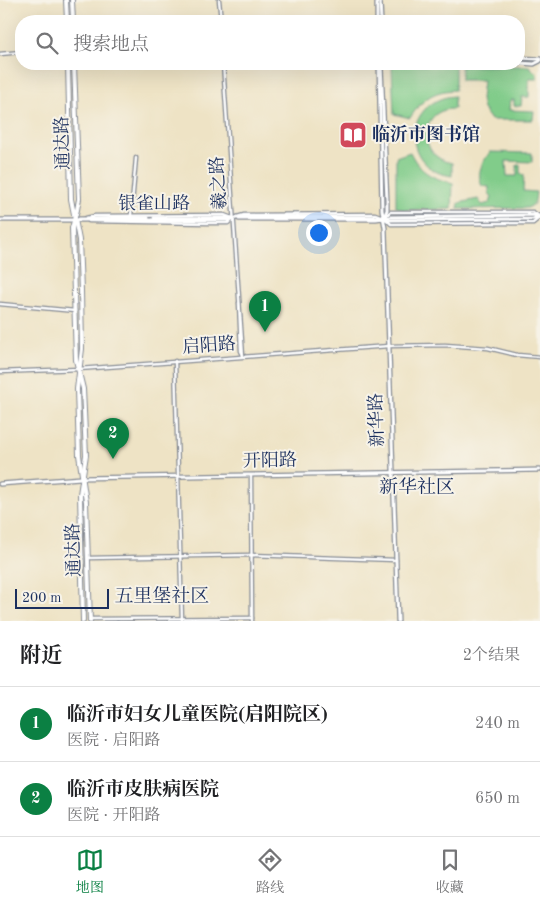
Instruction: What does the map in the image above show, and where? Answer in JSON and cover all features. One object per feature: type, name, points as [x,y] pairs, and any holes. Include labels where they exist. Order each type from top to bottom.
[{"type":"main road","points":[[66,0],[67,15]]},
{"type":"main road","points":[[72,0],[73,15]]},
{"type":"main road","points":[[378,0],[379,15]]},
{"type":"main road","points":[[525,59],[540,60]]},
{"type":"main road","points":[[525,63],[534,64],[540,60]]},
{"type":"main road","name":"通达路","points":[[68,70],[71,199],[78,240],[81,290],[82,349],[77,389],[78,455],[86,502],[90,620]]},
{"type":"main road","name":"通达路","points":[[74,70],[79,199],[72,228],[76,360],[83,389],[86,455],[80,494],[83,621]]},
{"type":"main road","name":"新华路","points":[[380,70],[382,210],[384,218],[389,346],[398,621]]},
{"type":"main road","points":[[131,215],[147,219]]},
{"type":"main road","name":"银雀山路","points":[[0,220],[540,217]]},
{"type":"main road","name":"银雀山路","points":[[234,218],[376,222],[384,218]]},
{"type":"main road","points":[[139,223],[147,219]]},
{"type":"main road","name":"开阳路","points":[[0,484],[81,478],[540,470]]},
{"type":"street","points":[[220,0],[221,15]]},
{"type":"street","points":[[0,54],[15,53]]},
{"type":"street","name":"羲之路","points":[[223,70],[243,356]]},
{"type":"street","points":[[131,215],[136,158]]},
{"type":"street","points":[[86,219],[95,216],[131,215],[224,215],[234,218]]},
{"type":"street","points":[[384,218],[391,224],[410,224],[533,223],[540,217]]},
{"type":"street","points":[[86,219],[93,222],[139,223],[228,222],[234,218]]},
{"type":"street","points":[[0,304],[75,311]]},
{"type":"street","name":"启阳路","points":[[0,372],[389,346],[488,348],[540,357]]},
{"type":"street","points":[[175,361],[182,620]]},
{"type":"street","points":[[90,620],[252,620],[251,476]]},
{"type":"street","points":[[88,558],[252,555],[396,560]]},
{"type":"green space","points":[[525,66],[529,66],[537,74],[537,79],[529,79],[529,97],[522,97],[521,106],[514,106],[514,100],[510,100],[509,110],[534,111],[533,120],[491,120],[483,109],[481,99],[483,80],[461,80],[461,70],[525,70]]},
{"type":"green space","points":[[392,70],[455,70],[455,90],[440,92],[423,101],[410,118],[394,114]]},
{"type":"green space","points":[[454,96],[454,109],[442,111],[434,116],[428,124],[426,133],[432,152],[440,159],[452,163],[452,176],[437,172],[425,163],[417,152],[414,140],[415,128],[420,116],[428,106],[440,99]]},
{"type":"green space","points":[[410,152],[418,165],[427,173],[438,179],[453,183],[452,209],[404,210],[396,207],[396,157]]},
{"type":"green space","points":[[490,152],[532,153],[532,162],[506,161],[507,176],[517,176],[517,165],[520,165],[520,173],[524,175],[523,191],[536,192],[532,205],[527,208],[458,209],[459,203],[478,199],[482,205],[490,203],[492,197],[489,193],[489,187],[482,186],[480,172],[482,164]]},
{"type":"place","name":"临沂市图书馆","points":[[353,135]]},
{"type":"place","name":"临沂市妇女儿童医院(启阳院区)","points":[[265,332]]},
{"type":"place","name":"临沂市皮肤病医院","points":[[113,459]]},
{"type":"district","name":"新华社区","points":[[417,488]]},
{"type":"district","name":"五里堡社区","points":[[162,597]]}]
